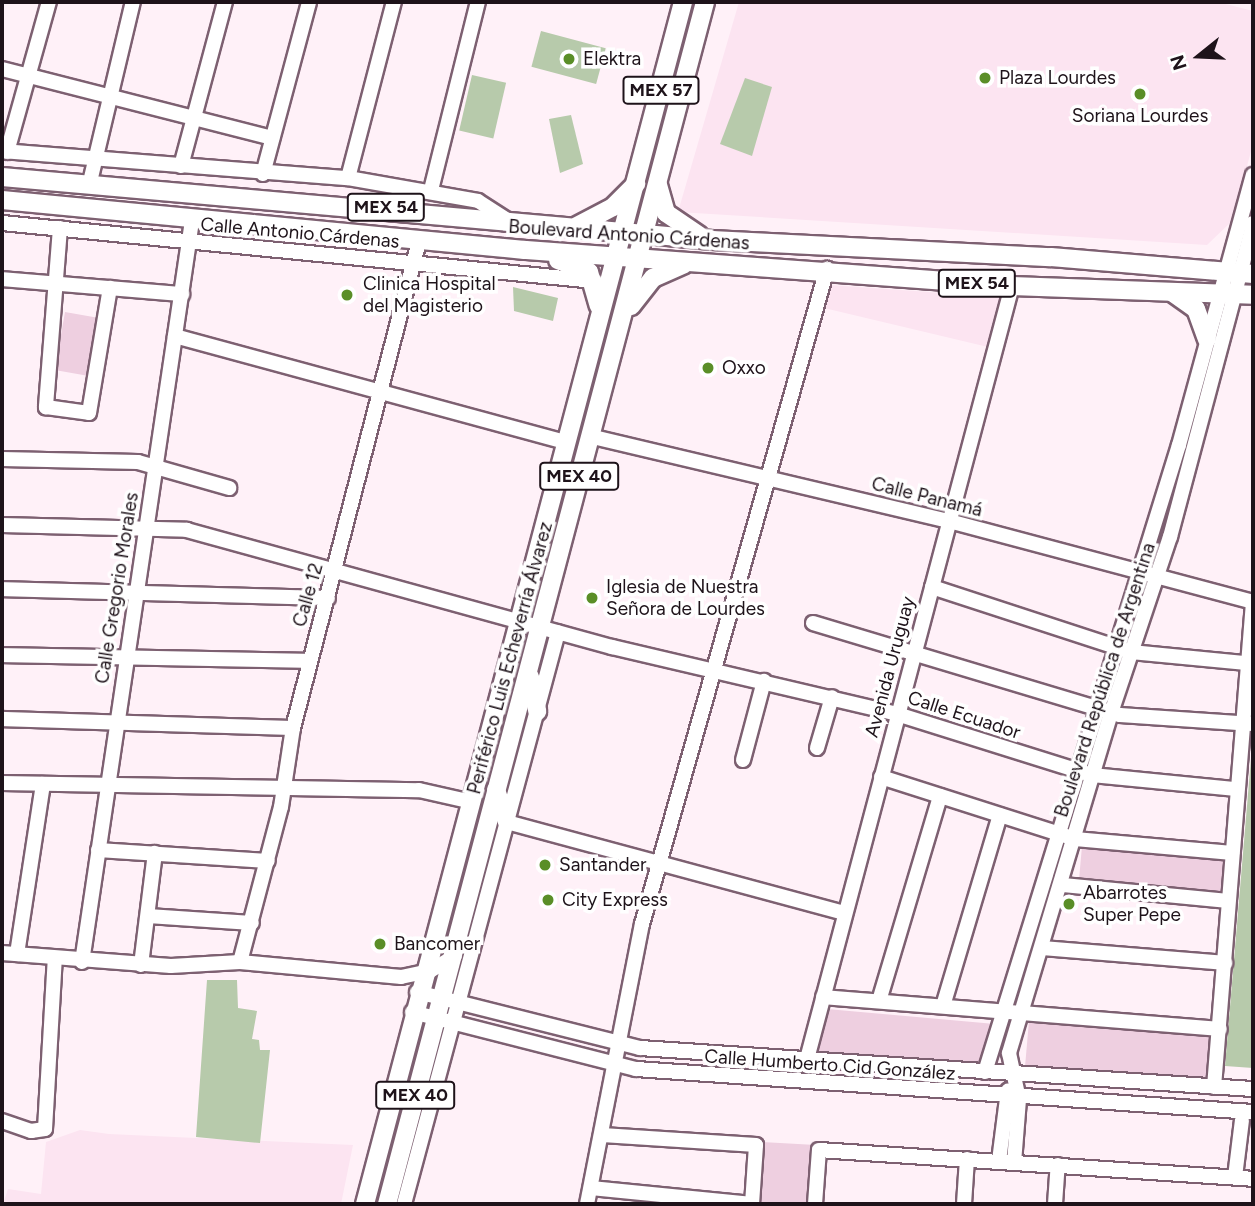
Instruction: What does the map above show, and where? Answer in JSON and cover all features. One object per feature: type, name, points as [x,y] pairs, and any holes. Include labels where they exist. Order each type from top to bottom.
[{"type":"main road","name":"Periférico Luis Echeverría Álvarez","points":[[365,1204],[417,992],[519,623],[599,312],[640,178],[683,2]]},
{"type":"main road","name":"Periférico Luis Echeverría Álvarez","points":[[387,1204],[529,674],[589,436],[646,234],[659,167],[705,2]]},
{"type":"main road","points":[[659,167],[666,213],[712,240]]},
{"type":"main road","points":[[25,202],[73,196],[93,172],[109,213]]},
{"type":"main road","name":"Boulevard Antonio Cárdenas","points":[[2,177],[71,184],[93,172],[108,187],[429,211],[510,222],[712,240],[984,254],[1240,273]]},
{"type":"main road","points":[[577,226],[613,207],[640,178]]},
{"type":"main road","name":"Boulevard Antonio Cárdenas","points":[[2,200],[192,221],[525,250],[827,269],[1012,286],[1059,283],[1236,294]]},
{"type":"main road","points":[[760,266],[764,243]]},
{"type":"main road","points":[[525,250],[579,265],[595,281],[599,312]]},
{"type":"main road","points":[[882,274],[905,267],[965,271],[984,254],[1001,274],[1059,283]]},
{"type":"main road","points":[[620,324],[653,278],[701,261]]},
{"type":"main road","points":[[1163,289],[1189,301],[1207,339]]},
{"type":"main road","points":[[529,674],[537,711]]},
{"type":"main road","points":[[496,790],[507,822]]},
{"type":"street","points":[[49,2],[5,152],[93,172],[181,166],[262,174],[348,178],[431,190],[492,206],[510,222]]},
{"type":"street","points":[[93,172],[108,96],[133,2]]},
{"type":"street","points":[[181,166],[225,2]]},
{"type":"street","points":[[262,174],[309,2]]},
{"type":"street","points":[[348,178],[394,2]]},
{"type":"street","points":[[431,190],[475,2]]},
{"type":"street","points":[[2,69],[272,138]]},
{"type":"street","points":[[1236,294],[1253,175]]},
{"type":"street","name":"Calle Gregorio Morales","points":[[82,961],[124,657],[157,466],[192,221]]},
{"type":"street","name":"Calle Antonio Cárdenas","points":[[2,223],[595,281]]},
{"type":"street","points":[[1240,273],[1253,225]]},
{"type":"street","points":[[60,228],[43,402],[83,415],[91,410],[110,288]]},
{"type":"street","name":"Calle 12","points":[[240,962],[268,861],[293,728],[336,571],[419,241]]},
{"type":"street","points":[[587,1204],[617,1045],[659,861],[827,269]]},
{"type":"street","points":[[2,279],[182,294]]},
{"type":"street","name":"Avenida Uruguay","points":[[790,1083],[823,997],[1012,286]]},
{"type":"street","name":"Boulevard República de Argentina","points":[[1012,1098],[1009,1053],[1063,884],[1092,775],[1115,648],[1179,445],[1207,339],[1236,294]]},
{"type":"street","name":"Boulevard República de Argentina","points":[[985,1072],[1060,835],[1077,771],[1131,652],[1196,449],[1236,294]]},
{"type":"street","points":[[176,336],[565,442]]},
{"type":"street","name":"Calle Panamá","points":[[589,436],[949,521],[1137,575],[1253,603]]},
{"type":"street","points":[[1179,445],[1196,449]]},
{"type":"street","points":[[2,459],[96,459],[157,466],[229,488]]},
{"type":"street","name":"Calle Ecuador","points":[[2,524],[146,524],[211,535],[519,623],[897,714],[1092,775],[1237,789]]},
{"type":"street","points":[[932,587],[1131,652],[1246,663]]},
{"type":"street","points":[[2,589],[328,598]]},
{"type":"street","points":[[1214,1087],[1237,789],[1247,724],[1246,663],[1253,603]]},
{"type":"street","points":[[813,623],[1104,710],[1247,724]]},
{"type":"street","points":[[404,1204],[558,632]]},
{"type":"street","points":[[2,655],[310,661]]},
{"type":"street","points":[[743,760],[764,681]]},
{"type":"street","points":[[817,748],[832,697]]},
{"type":"street","points":[[2,719],[293,728]]},
{"type":"street","points":[[881,778],[1075,839],[1232,853]]},
{"type":"street","points":[[2,783],[283,790],[419,790],[468,801]]},
{"type":"street","points":[[43,784],[9,954],[141,965],[240,962],[401,977],[422,974],[450,961],[480,924]]},
{"type":"street","points":[[878,1001],[940,796]]},
{"type":"street","points":[[943,1006],[1000,815]]},
{"type":"street","points":[[507,822],[844,913]]},
{"type":"street","points":[[98,850],[268,861]]},
{"type":"street","points":[[141,965],[155,853]]},
{"type":"street","points":[[1063,884],[1228,901]]},
{"type":"street","points":[[148,916],[252,923]]},
{"type":"street","points":[[1043,948],[1224,963]]},
{"type":"street","points":[[2,1121],[44,1130],[55,958]]},
{"type":"street","name":"Calle Humberto Cid González","points":[[417,992],[455,1018],[614,1066],[790,1083],[1247,1116]]},
{"type":"street","points":[[823,997],[1220,1029]]},
{"type":"street","name":"Calle Humberto Cid González","points":[[412,1012],[459,1003],[617,1045],[1012,1076],[1253,1089]]},
{"type":"street","points":[[999,1161],[1012,1098]]},
{"type":"street","points":[[1012,1098],[1014,1163]]},
{"type":"street","points":[[1235,1177],[1247,1116]]},
{"type":"street","points":[[591,1188],[752,1204],[757,1145],[602,1135]]},
{"type":"street","points":[[815,1204],[819,1150],[1253,1179]]},
{"type":"street","points":[[964,1204],[967,1160]]},
{"type":"street","points":[[1055,1204],[1058,1165]]},
{"type":"shaded area","name":"Plaza Lourdes","points":[[739,2],[1218,2],[1253,11],[1253,144],[1232,221],[1207,245],[678,212]]},
{"type":"shaded area","points":[[829,285],[1001,297],[988,347],[824,308]]},
{"type":"shaded area","points":[[65,312],[100,318],[90,376],[55,370]]},
{"type":"shaded area","points":[[1082,846],[1225,859],[1222,892],[1079,880]]},
{"type":"shaded area","points":[[827,1009],[995,1024],[982,1064],[817,1055]]},
{"type":"shaded area","points":[[1029,1021],[1213,1037],[1209,1087],[1025,1071]]},
{"type":"shaded area","points":[[80,1130],[109,1134],[353,1145],[341,1204],[3,1204],[8,1189],[41,1194],[46,1142]]},
{"type":"shaded area","points":[[761,1142],[816,1145],[813,1204],[758,1204]]},
{"type":"building","name":"Elektra","points":[[541,31],[606,48],[596,84],[531,67]]},
{"type":"building","points":[[472,75],[506,83],[493,138],[459,131]]},
{"type":"building","points":[[745,78],[772,87],[752,156],[720,144]]},
{"type":"building","points":[[571,115],[583,164],[560,173],[549,119]]},
{"type":"building","points":[[513,287],[558,298],[553,321],[514,311]]},
{"type":"building","points":[[1253,735],[1253,1068],[1225,1066]]},
{"type":"building","points":[[207,980],[237,980],[238,1008],[257,1011],[252,1039],[259,1040],[260,1050],[270,1050],[260,1143],[196,1137]]},
{"type":"place","name":"Elektra","points":[[569,59]]},
{"type":"place","name":"Plaza Lourdes","points":[[985,78]]},
{"type":"place","name":"Soriana Lourdes","points":[[1140,94]]},
{"type":"place","name":"Clinica Hospital del Magisterio","points":[[347,295]]},
{"type":"place","name":"Oxxo","points":[[708,368]]},
{"type":"place","name":"Iglesia de Nuestra Señora de Lourdes","points":[[592,598]]},
{"type":"place","name":"Santander","points":[[545,865]]},
{"type":"place","name":"City Express","points":[[548,900]]},
{"type":"place","name":"Abarrotes Super Pepe","points":[[1069,904]]},
{"type":"place","name":"Bancomer","points":[[380,944]]}]
